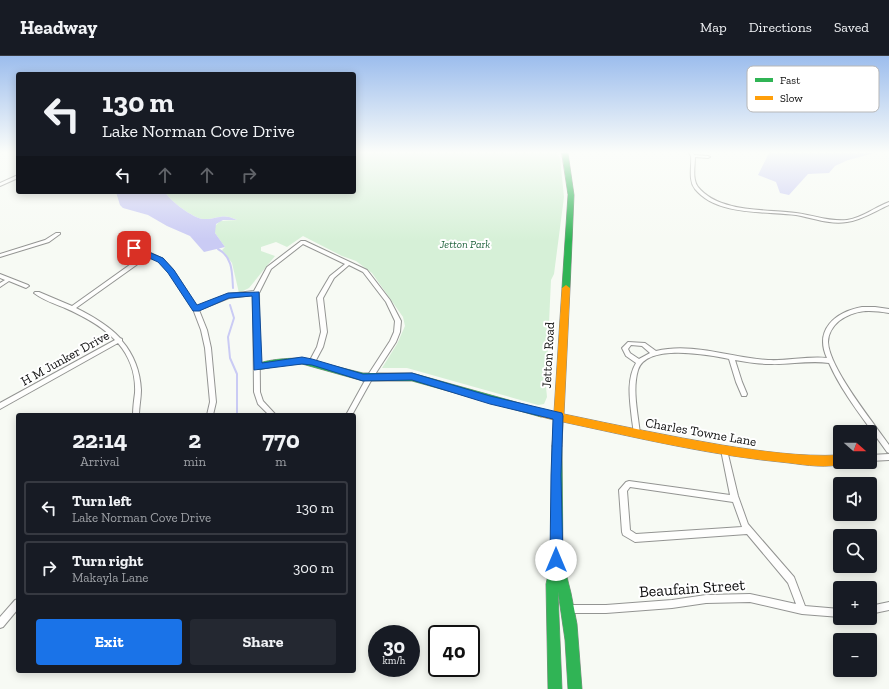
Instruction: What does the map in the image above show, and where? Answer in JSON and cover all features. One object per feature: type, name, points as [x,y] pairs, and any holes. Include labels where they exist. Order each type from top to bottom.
[{"type":"street","name":"Jetton Road","points":[[555,689],[552,584],[556,560],[558,416],[571,195],[569,183]]},
{"type":"street","points":[[695,183],[697,188],[715,200],[739,209],[784,212],[832,220],[846,221],[889,203]]},
{"type":"street","points":[[0,256],[47,240],[58,234]]},
{"type":"street","points":[[271,413],[266,409],[257,392],[258,367],[256,293],[269,268],[303,242],[365,272],[372,279],[395,311],[398,321],[397,332],[393,342],[349,413]]},
{"type":"street","points":[[126,243],[158,258],[166,266],[196,309],[204,330],[208,348],[213,402],[210,413]]},
{"type":"street","points":[[72,309],[148,254]]},
{"type":"street","points":[[312,362],[320,347],[324,332],[320,298],[332,277],[349,263]]},
{"type":"street","points":[[0,276],[26,286]]},
{"type":"street","points":[[0,285],[9,279]]},
{"type":"street","points":[[37,293],[53,302],[99,322],[120,340],[127,350],[136,375],[138,390],[136,413]]},
{"type":"street","points":[[196,309],[228,296],[256,293]]},
{"type":"street","points":[[889,311],[859,308],[843,315],[835,322],[826,337],[830,360],[840,378],[889,450]]},
{"type":"street","name":"H M Junker Drive","points":[[0,406],[120,340]]},
{"type":"street","points":[[639,362],[628,355],[626,351],[625,348],[630,343],[643,344],[654,353]]},
{"type":"street","points":[[637,434],[633,377],[639,362],[654,353],[668,350],[683,350],[768,362],[810,358],[830,360]]},
{"type":"street","points":[[732,358],[744,394]]},
{"type":"street","name":"Charles Towne Lane","points":[[258,367],[294,361],[312,362],[363,377],[412,377],[497,402],[637,434],[724,450],[794,459],[833,460]]},
{"type":"street","points":[[724,450],[735,499],[745,526],[791,580],[802,610]]},
{"type":"street","points":[[877,458],[889,457]]},
{"type":"street","points":[[735,499],[629,484],[623,490],[626,532],[635,538],[748,530]]},
{"type":"street","name":"Jetton Road","points":[[556,560],[565,585],[575,689]]},
{"type":"street","name":"Beaufain Street","points":[[568,609],[606,609],[728,598],[750,598],[802,610],[833,612]]},
{"type":"street","points":[[0,624],[16,605]]},
{"type":"street","points":[[877,609],[889,606]]},
{"type":"green space","name":"Jetton Park","points":[[356,183],[563,183],[564,197],[554,274],[551,280],[546,387],[547,397],[544,404],[538,405],[407,368],[382,368],[397,344],[405,326],[403,317],[372,273],[356,261],[342,256],[303,236],[287,247],[276,242],[261,247],[261,251],[275,256],[249,288],[239,293],[232,263],[222,250],[225,247],[215,233],[215,226],[220,221],[237,220],[224,216],[208,219],[199,218],[182,208],[166,194],[356,194]]},
{"type":"water","points":[[776,183],[800,183],[789,195],[780,193]]},
{"type":"water","points":[[117,194],[166,194],[182,208],[199,218],[208,219],[223,216],[237,220],[223,220],[216,224],[215,233],[225,247],[204,252],[190,236],[167,226],[148,215],[123,208],[120,205]]},
{"type":"waterway","points":[[218,249],[227,256],[231,266],[233,288]]},
{"type":"waterway","points":[[230,305],[234,318],[228,337],[230,358],[237,374],[237,413]]},
{"type":"traffic: fast","points":[[566,288],[571,195],[569,183]]},
{"type":"traffic: fast","points":[[258,367],[283,362],[302,361],[363,377],[412,377],[541,413]]},
{"type":"traffic: fast","points":[[555,689],[552,584],[557,560],[557,446]]},
{"type":"traffic: fast","points":[[557,561],[565,593],[570,624],[575,689]]},
{"type":"traffic: slow","points":[[557,446],[566,288]]},
{"type":"traffic: slow","points":[[541,413],[660,439],[771,457],[814,461],[833,460]]},
{"type":"route","points":[[134,248],[161,260],[171,271],[196,309],[228,296],[256,293],[258,367],[283,362],[302,361],[312,362],[363,377],[412,377],[490,400],[558,416],[556,560]]}]
